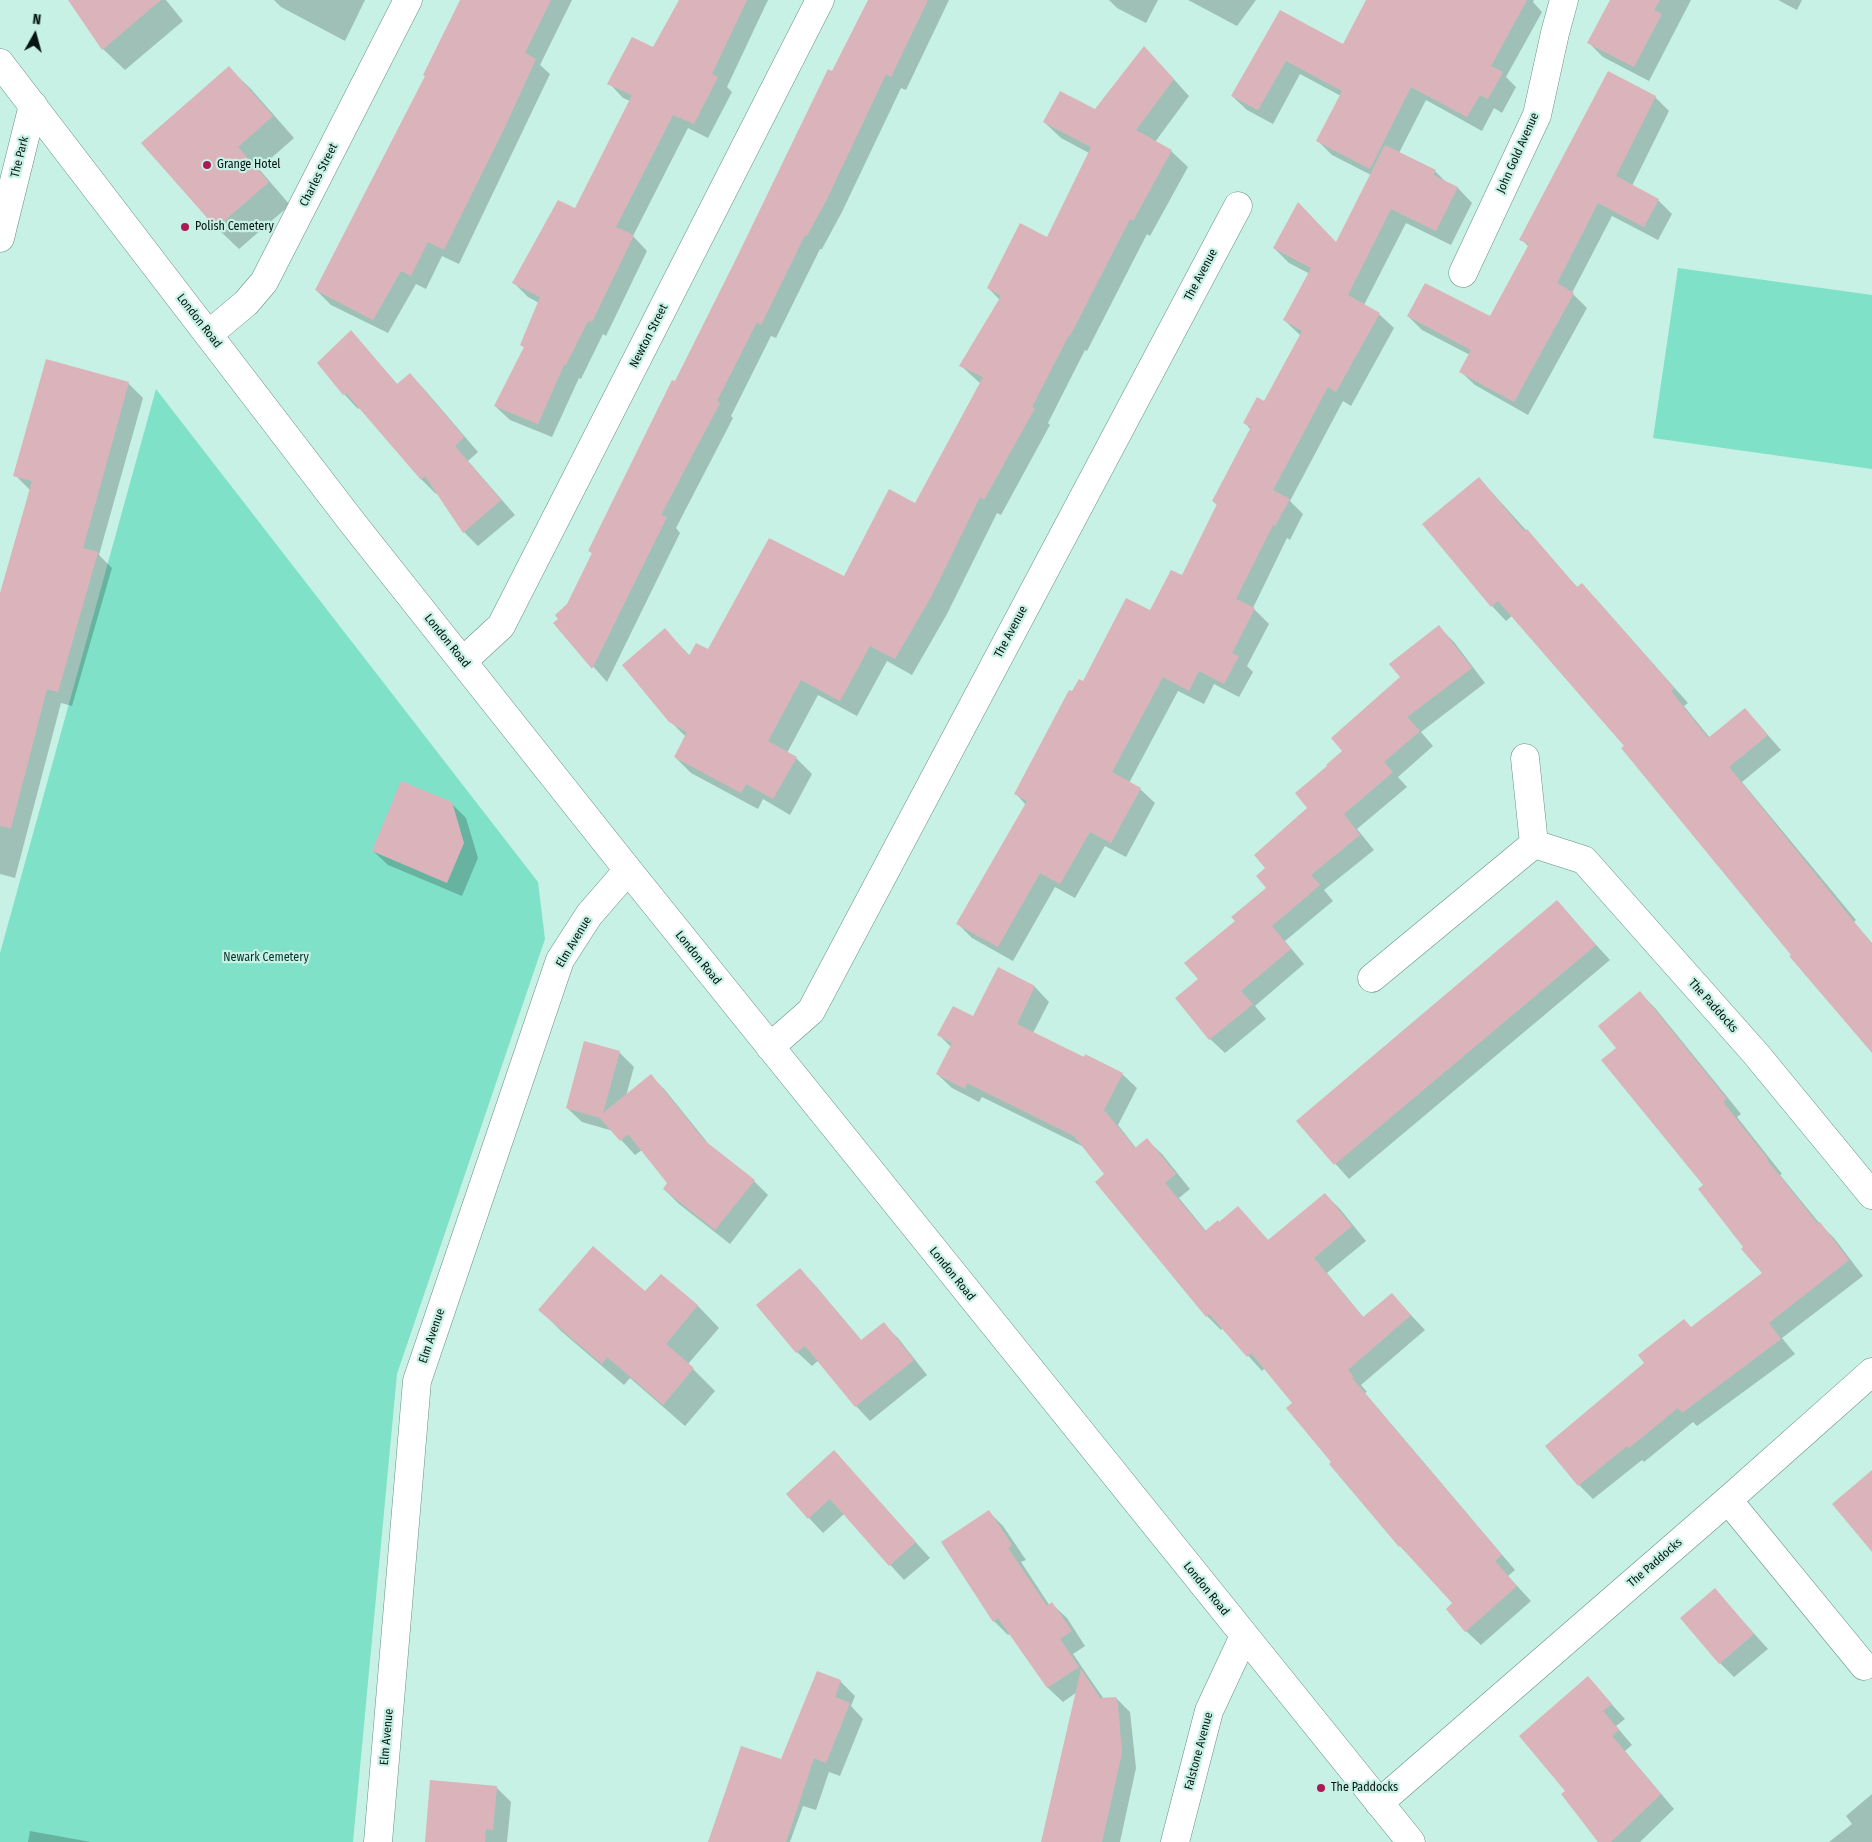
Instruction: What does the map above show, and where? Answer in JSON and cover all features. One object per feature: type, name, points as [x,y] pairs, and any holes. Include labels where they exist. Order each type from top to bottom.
[{"type":"street","name":"Charles Street","points":[[209,334],[246,303],[264,282],[408,0]]},
{"type":"street","name":"Newton Street","points":[[463,660],[501,626],[820,0]]},
{"type":"street","name":"John Gold Avenue","points":[[1463,272],[1537,115],[1564,0]]},
{"type":"street","name":"London Road","points":[[0,63],[355,526],[770,1048],[1411,1842]]},
{"type":"street","name":"The Park","points":[[0,238],[33,105]]},
{"type":"street","name":"The Avenue","points":[[770,1048],[811,1011],[1238,206]]},
{"type":"street","points":[[1372,978],[1534,844],[1525,758]]},
{"type":"street","name":"The Paddocks","points":[[1534,844],[1584,860],[1756,1054],[1872,1195]]},
{"type":"street","name":"Elm Avenue","points":[[378,1842],[417,1381],[560,960],[589,915],[628,870]]},
{"type":"street","name":"The Paddocks","points":[[1379,1803],[1728,1500],[1872,1372]]},
{"type":"street","points":[[1728,1500],[1864,1666]]},
{"type":"street","name":"Falstone Avenue","points":[[1175,1842],[1209,1711],[1244,1636]]},
{"type":"green space","points":[[1678,268],[1872,295],[1872,469],[1653,438]]},
{"type":"green space","name":"Newark Cemetery","points":[[156,389],[538,882],[545,939],[397,1374],[353,1842],[0,1842],[0,953]]},
{"type":"building","points":[[68,0],[161,0],[102,50]]},
{"type":"building","points":[[460,0],[551,0],[525,53],[536,59],[504,129],[444,250],[428,242],[411,276],[401,271],[373,320],[315,290],[425,76],[423,75]]},
{"type":"building","points":[[679,0],[747,0],[712,74],[718,77],[694,124],[673,115],[616,227],[634,235],[592,322],[588,321],[566,365],[564,365],[538,424],[494,406],[524,347],[520,345],[540,297],[512,283],[558,200],[575,208],[632,95],[607,84],[632,37],[653,47]]},
{"type":"building","points":[[868,0],[928,0],[891,77],[886,74],[828,197],[807,236],[805,235],[761,325],[757,322],[717,401],[720,403],[661,515],[667,517],[592,669],[553,623],[558,619],[555,615],[567,604],[592,553],[588,551],[672,380],[675,381],[828,69],[832,71]]},
{"type":"building","points":[[1366,0],[1527,0],[1491,66],[1503,72],[1488,99],[1480,95],[1467,117],[1411,87],[1370,169],[1316,141],[1342,91],[1286,61],[1258,110],[1231,96],[1280,10],[1343,44]]},
{"type":"building","points":[[1610,0],[1660,0],[1654,10],[1662,14],[1634,67],[1587,43]]},
{"type":"building","points":[[1144,46],[1174,79],[1136,130],[1172,150],[1133,221],[1130,219],[1032,407],[1035,408],[984,500],[980,497],[931,597],[895,659],[870,646],[840,701],[801,680],[768,741],[797,757],[773,799],[746,784],[741,793],[674,757],[687,732],[669,722],[622,665],[665,628],[689,656],[696,643],[708,649],[769,538],[844,576],[889,489],[915,503],[983,377],[959,366],[1001,296],[987,288],[1020,223],[1047,237],[1091,147],[1043,122],[1060,91],[1095,109]]},
{"type":"building","name":"Grange Hotel","points":[[229,66],[273,116],[238,147],[269,182],[216,228],[141,143]]},
{"type":"building","points":[[1608,71],[1656,96],[1616,176],[1659,199],[1644,227],[1598,203],[1557,283],[1574,293],[1514,402],[1459,372],[1471,350],[1407,316],[1425,283],[1490,316],[1529,244],[1519,240]]},
{"type":"building","points":[[1385,145],[1436,170],[1433,175],[1458,187],[1436,231],[1391,209],[1348,295],[1380,313],[1336,392],[1328,387],[1273,490],[1290,499],[1275,526],[1273,525],[1236,599],[1255,608],[1232,653],[1239,656],[1224,684],[1199,671],[1189,691],[1163,677],[1112,772],[1141,788],[1111,843],[1090,832],[1060,884],[1040,873],[998,947],[956,924],[1027,801],[1014,794],[1069,690],[1072,691],[1079,679],[1083,681],[1126,598],[1150,610],[1171,570],[1182,575],[1217,504],[1212,501],[1251,427],[1243,423],[1257,397],[1264,401],[1302,331],[1283,320],[1311,268],[1273,248],[1298,202],[1336,242]]},
{"type":"building","points":[[351,330],[397,384],[410,373],[464,437],[455,446],[501,500],[463,533],[425,476],[421,480],[346,393],[343,395],[317,363]]},
{"type":"building","points":[[46,359],[129,382],[83,548],[98,552],[58,692],[47,689],[11,828],[0,826],[0,593],[32,481],[13,476]]},
{"type":"building","points":[[1479,477],[1524,531],[1527,529],[1577,587],[1582,583],[1633,641],[1674,688],[1671,691],[1708,738],[1745,708],[1768,735],[1729,767],[1872,944],[1872,1053],[1789,956],[1791,955],[1621,748],[1624,746],[1498,601],[1491,607],[1422,524]]},
{"type":"building","points":[[1439,625],[1472,668],[1407,717],[1420,731],[1384,762],[1393,772],[1344,814],[1360,835],[1311,875],[1320,885],[1272,926],[1291,949],[1241,991],[1253,1004],[1209,1040],[1175,998],[1198,979],[1184,963],[1235,921],[1231,917],[1266,888],[1256,876],[1265,868],[1254,855],[1307,808],[1295,793],[1342,751],[1331,738],[1400,677],[1389,664]]},
{"type":"building","points":[[401,781],[452,802],[464,843],[447,883],[372,851]]},
{"type":"building","points":[[1557,900],[1596,945],[1334,1165],[1296,1121]]},
{"type":"building","points":[[998,967],[1035,986],[1017,1024],[1084,1057],[1085,1054],[1123,1073],[1104,1110],[1135,1148],[1147,1138],[1176,1174],[1165,1183],[1205,1231],[1238,1206],[1268,1240],[1325,1193],[1352,1226],[1314,1258],[1363,1317],[1392,1293],[1411,1315],[1348,1370],[1354,1377],[1352,1378],[1502,1555],[1495,1561],[1517,1586],[1465,1632],[1446,1609],[1452,1603],[1399,1547],[1329,1464],[1331,1462],[1286,1408],[1292,1403],[1251,1353],[1247,1357],[1209,1314],[1206,1317],[1095,1182],[1104,1174],[1074,1136],[967,1083],[965,1089],[936,1074],[952,1043],[937,1035],[953,1006],[973,1016]]},
{"type":"building","points":[[1640,991],[1727,1099],[1723,1102],[1767,1160],[1818,1224],[1820,1222],[1849,1260],[1769,1323],[1781,1339],[1682,1413],[1678,1408],[1578,1486],[1545,1446],[1644,1363],[1638,1355],[1684,1319],[1691,1327],[1762,1273],[1741,1249],[1743,1247],[1698,1189],[1703,1185],[1601,1060],[1616,1048],[1598,1026]]},
{"type":"building","points":[[584,1041],[620,1051],[603,1113],[651,1074],[704,1140],[755,1180],[715,1230],[663,1189],[667,1183],[628,1134],[620,1141],[600,1118],[566,1108]]},
{"type":"building","points":[[593,1246],[645,1291],[661,1274],[698,1305],[666,1344],[694,1368],[663,1405],[607,1357],[602,1364],[538,1310]]},
{"type":"building","points":[[800,1268],[861,1340],[884,1322],[914,1360],[855,1407],[805,1346],[796,1353],[756,1305]]},
{"type":"building","points":[[834,1450],[916,1542],[889,1566],[830,1499],[808,1519],[786,1494]]},
{"type":"building","points":[[1872,1470],[1872,1552],[1832,1504]]},
{"type":"building","points":[[989,1510],[1012,1545],[1008,1548],[1047,1606],[1052,1602],[1072,1631],[1060,1639],[1079,1667],[1047,1688],[998,1618],[993,1622],[941,1542]]},
{"type":"building","points":[[1715,1588],[1754,1634],[1719,1664],[1680,1618]]},
{"type":"building","points":[[1081,1669],[1100,1698],[1116,1697],[1118,1705],[1122,1753],[1102,1842],[1041,1842]]},
{"type":"building","points":[[817,1671],[841,1680],[835,1697],[850,1703],[826,1763],[814,1758],[786,1842],[708,1842],[741,1746],[781,1759]]},
{"type":"building","points":[[1588,1676],[1612,1704],[1603,1711],[1619,1730],[1612,1736],[1661,1794],[1611,1842],[1598,1842],[1561,1794],[1565,1791],[1519,1736]]},
{"type":"building","points":[[430,1780],[497,1786],[493,1830],[486,1829],[485,1842],[425,1842]]},
{"type":"place","name":"Grange Hotel","points":[[207,165]]},
{"type":"place","name":"Polish Cemetery","points":[[185,227]]},
{"type":"place","name":"The Paddocks","points":[[1321,1788]]}]
